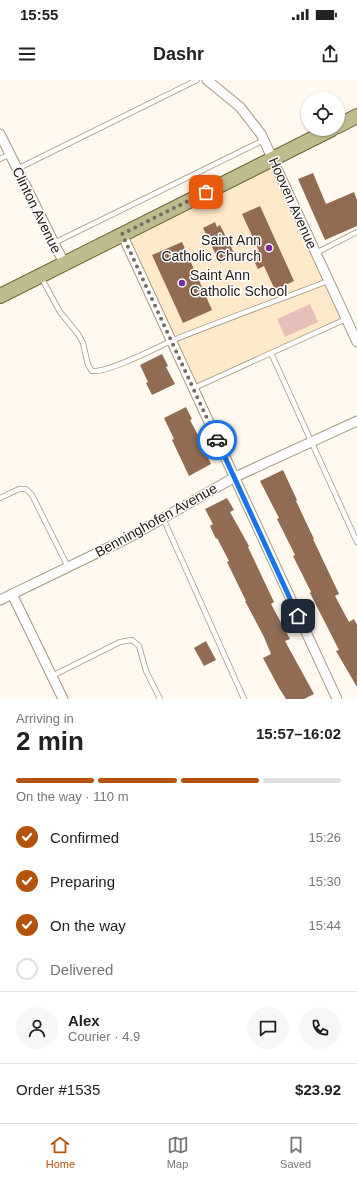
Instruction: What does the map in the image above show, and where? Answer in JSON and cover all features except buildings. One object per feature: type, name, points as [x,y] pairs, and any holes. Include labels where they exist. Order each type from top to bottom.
[{"type":"main road","points":[[345,122],[357,116]]},
{"type":"main road","points":[[0,296],[318,136]]},
{"type":"street","name":"Hooven Avenue","points":[[207,80],[240,107],[265,140],[357,342]]},
{"type":"street","name":"Clinton Avenue","points":[[0,134],[64,263]]},
{"type":"street","points":[[122,234],[336,699]]},
{"type":"street","name":"Benninghofen Avenue","points":[[0,600],[130,537],[234,477],[357,421]]},
{"type":"street","points":[[12,594],[63,699]]},
{"type":"lane","points":[[17,169],[197,80]]},
{"type":"lane","points":[[54,243],[265,140]]},
{"type":"lane","points":[[0,159],[10,154]]},
{"type":"lane","points":[[316,253],[357,232]]},
{"type":"lane","points":[[40,275],[60,312],[78,334],[83,343],[88,365],[92,371],[97,372],[110,368],[172,341],[328,281]]},
{"type":"lane","points":[[194,388],[346,319]]},
{"type":"lane","points":[[272,353],[357,542]]},
{"type":"lane","points":[[0,498],[19,489],[26,489],[32,495],[68,567]]},
{"type":"lane","points":[[163,518],[244,699]]},
{"type":"lane","points":[[52,676],[120,642],[132,640],[139,646],[146,671],[160,699]]},
{"type":"shaded area","points":[[274,159],[346,319],[194,388],[122,234]]},
{"type":"shaded area","points":[[310,304],[318,322],[285,337],[277,319]]},
{"type":"way so far","points":[[206,192],[122,234],[217,440]]},
{"type":"place","name":"Saint Ann Catholic Church","points":[[269,248]]},
{"type":"place","name":"Saint Ann Catholic School","points":[[182,283]]},
{"type":"route","points":[[217,440],[298,616]]}]
